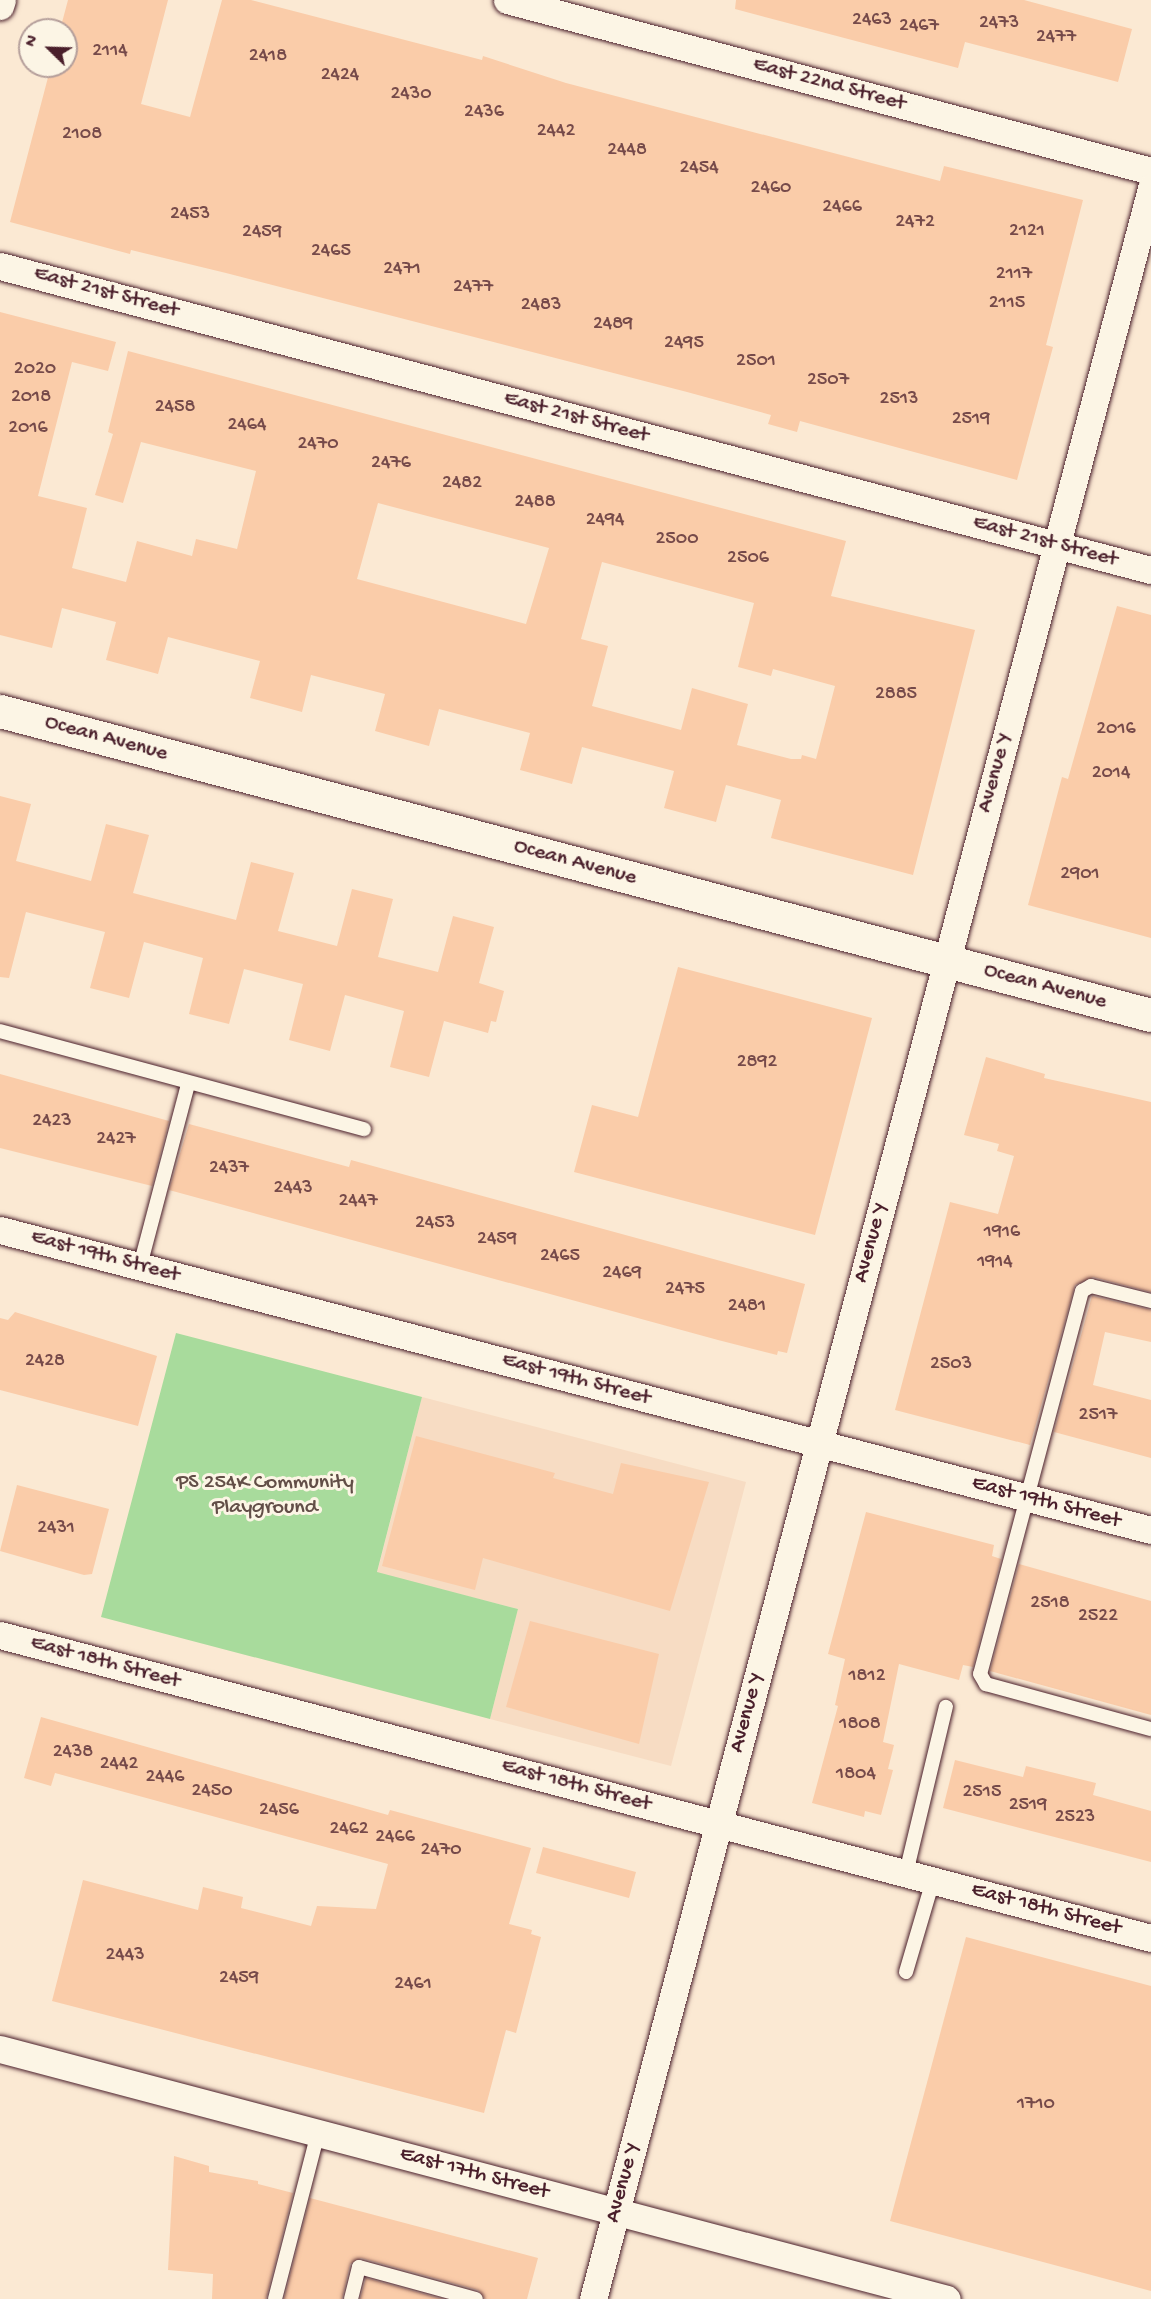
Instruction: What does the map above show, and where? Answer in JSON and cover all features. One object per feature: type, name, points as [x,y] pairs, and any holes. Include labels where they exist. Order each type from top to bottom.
[{"type":"main road","name":"Ocean Avenue","points":[[0,711],[1151,1015]]},
{"type":"street","points":[[0,6],[2,0]]},
{"type":"street","name":"East 22nd Street","points":[[507,0],[1151,171]]},
{"type":"street","name":"Avenue Y","points":[[593,2299],[1151,188]]},
{"type":"street","name":"East 21st Street","points":[[0,266],[1151,570]]},
{"type":"street","name":"East 19th Street","points":[[0,1230],[1151,1530]]},
{"type":"street","name":"East 18th Street","points":[[0,1635],[1151,1938]]},
{"type":"street","name":"East 17th Street","points":[[0,2049],[947,2299]]},
{"type":"lane","points":[[0,1031],[188,1084],[364,1129]]},
{"type":"lane","points":[[140,1266],[188,1084]]},
{"type":"lane","points":[[1151,1301],[1091,1286],[1082,1291],[980,1674],[986,1684],[1151,1729]]},
{"type":"lane","points":[[906,1873],[946,1707]]},
{"type":"lane","points":[[906,1971],[933,1880]]},
{"type":"lane","points":[[275,2299],[318,2133]]},
{"type":"lane","points":[[351,2299],[359,2267],[476,2299]]},
{"type":"shaded area","points":[[422,1397],[746,1482],[671,1766],[490,1719],[518,1609],[377,1573]]},
{"type":"green space","name":"PS 254K Community Playground","points":[[176,1333],[422,1397],[377,1572],[518,1609],[490,1719],[101,1617]]},
{"type":"building","points":[[68,0],[168,0],[141,104],[190,117],[222,0],[251,0],[482,60],[483,56],[566,83],[940,181],[944,166],[1083,200],[1046,345],[1053,347],[1017,480],[800,421],[797,432],[768,424],[771,415],[687,392],[226,273],[131,250],[130,254],[10,222],[48,78],[78,78],[78,18],[63,18]]},
{"type":"building","points":[[736,0],[1024,0],[1132,29],[1118,82],[965,42],[958,68],[735,9]]},
{"type":"building","points":[[0,312],[116,342],[108,371],[72,362],[38,496],[87,508],[72,568],[126,582],[137,541],[192,556],[196,539],[237,549],[256,471],[141,442],[123,503],[95,495],[113,434],[108,432],[128,351],[846,541],[831,596],[975,630],[913,875],[771,838],[781,800],[726,785],[716,822],[664,808],[674,771],[582,747],[572,784],[520,770],[530,733],[439,709],[429,746],[375,731],[385,694],[311,675],[302,712],[250,698],[260,661],[168,637],[158,674],[106,660],[116,622],[62,608],[52,648],[0,635]],"holes":[[[378,503],[549,548],[526,624],[357,579]],[[602,562],[754,603],[738,667],[771,676],[773,669],[835,686],[816,759],[802,755],[801,759],[791,759],[737,745],[748,704],[692,688],[681,730],[592,706],[608,646],[581,639]]]},
{"type":"building","points":[[1117,606],[1151,615],[1151,938],[1028,905],[1062,777],[1068,779]]},
{"type":"building","points":[[0,796],[31,804],[16,861],[91,881],[106,824],[149,835],[133,893],[236,920],[251,862],[294,873],[278,931],[337,946],[352,889],[393,899],[378,957],[438,972],[453,916],[494,927],[479,983],[504,991],[496,1022],[491,1021],[488,1033],[444,1021],[429,1077],[390,1067],[404,1011],[345,995],[330,1051],[289,1040],[303,984],[244,969],[229,1024],[189,1014],[203,958],[144,942],[129,998],[90,988],[105,932],[26,912],[9,978],[0,977]]},
{"type":"building","points":[[678,967],[872,1018],[815,1235],[574,1172],[592,1105],[638,1117]]},
{"type":"building","points":[[986,1057],[1045,1074],[1044,1078],[1151,1102],[1151,1292],[1093,1277],[1075,1285],[1030,1445],[895,1410],[950,1202],[998,1214],[1014,1156],[997,1151],[999,1144],[964,1135]]},
{"type":"building","points":[[0,1074],[169,1121],[152,1186],[0,1148]]},
{"type":"building","points":[[189,1124],[349,1167],[351,1160],[805,1284],[787,1353],[778,1351],[777,1355],[718,1340],[169,1190]]},
{"type":"building","points":[[1092,1296],[1151,1310],[1151,1342],[1105,1332],[1093,1385],[1151,1400],[1151,1458],[1054,1432]]},
{"type":"building","points":[[15,1312],[157,1356],[138,1426],[0,1390],[0,1318],[8,1320]]},
{"type":"building","points":[[416,1436],[555,1473],[553,1478],[613,1494],[621,1463],[709,1482],[670,1611],[483,1558],[475,1590],[382,1566]]},
{"type":"building","points":[[17,1485],[109,1509],[92,1574],[84,1575],[0,1551]]},
{"type":"building","points":[[866,1512],[994,1545],[992,1556],[1001,1559],[973,1667],[963,1665],[959,1680],[899,1664],[883,1742],[894,1745],[888,1769],[893,1770],[881,1815],[865,1811],[864,1817],[812,1803],[838,1706],[835,1705],[845,1659],[828,1654]]},
{"type":"building","points":[[1019,1564],[1151,1601],[1151,1715],[990,1671]]},
{"type":"building","points":[[530,1621],[659,1654],[639,1744],[506,1707]]},
{"type":"building","points":[[41,1717],[388,1815],[390,1810],[531,1848],[509,1924],[532,1930],[531,1934],[541,1937],[516,2033],[506,2030],[484,2113],[52,2001],[83,1880],[198,1910],[203,1887],[243,1897],[241,1908],[311,1926],[317,1906],[376,1909],[388,1864],[55,1773],[51,1786],[24,1778]]},
{"type":"building","points":[[955,1760],[1023,1777],[1026,1766],[1096,1783],[1093,1795],[1151,1811],[1151,1862],[943,1808]]},
{"type":"building","points":[[543,1847],[636,1872],[629,1898],[536,1873]]},
{"type":"building","points":[[966,1937],[1151,1986],[1151,2291],[890,2221]]},
{"type":"building","points":[[174,2156],[209,2166],[209,2172],[258,2181],[258,2184],[293,2193],[266,2299],[212,2299],[213,2274],[168,2270]]},
{"type":"building","points":[[310,2198],[538,2258],[527,2299],[485,2299],[478,2290],[361,2258],[350,2264],[342,2299],[284,2299]]},
{"type":"building","points":[[366,2278],[442,2299],[360,2299]]}]
